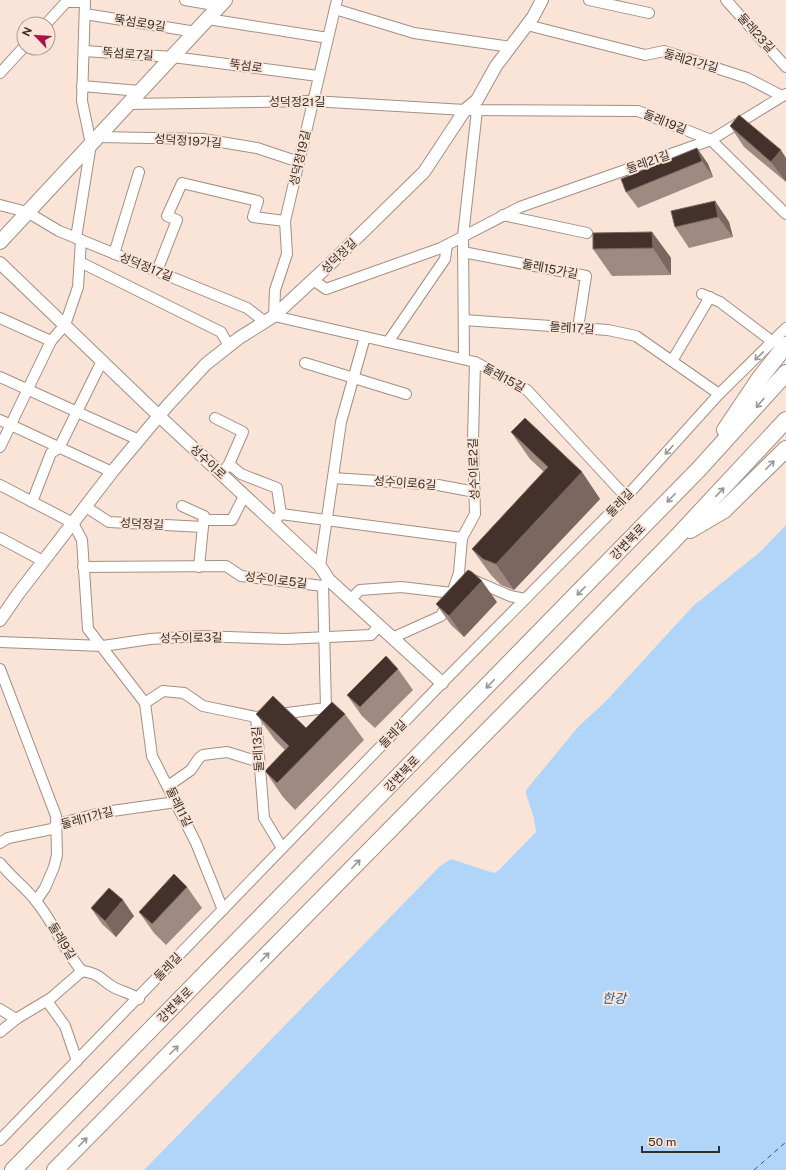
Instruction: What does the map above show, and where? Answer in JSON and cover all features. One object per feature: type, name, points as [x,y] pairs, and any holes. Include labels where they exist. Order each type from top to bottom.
[{"type":"highway","points":[[699,469],[760,378],[780,343]]},
{"type":"highway","name":"강변북로","points":[[13,1170],[699,469],[786,373]]},
{"type":"highway","points":[[55,1170],[674,540],[786,420]]},
{"type":"highway","points":[[674,540],[724,510],[786,449]]},
{"type":"main road","points":[[0,242],[223,3]]},
{"type":"street","points":[[185,0],[223,3]]},
{"type":"street","name":"성덕정길","points":[[0,620],[112,472],[159,416],[206,364],[228,346],[269,319],[313,280],[424,172],[471,110],[496,66],[527,25],[542,0]]},
{"type":"street","points":[[589,0],[648,13]]},
{"type":"street","name":"둘레23길","points":[[726,0],[786,67]]},
{"type":"street","points":[[0,447],[51,340],[65,326],[78,287],[80,262],[79,239],[95,140],[82,101],[85,2],[67,1],[53,16]]},
{"type":"street","points":[[336,4],[414,33],[511,47]]},
{"type":"street","name":"성덕정19길","points":[[269,319],[275,290],[287,254],[285,221],[336,4]]},
{"type":"street","name":"뚝섬로9길","points":[[85,14],[196,32]]},
{"type":"street","points":[[208,19],[328,38]]},
{"type":"street","name":"둘레21가길","points":[[527,25],[645,55],[664,51],[747,78],[784,95]]},
{"type":"street","name":"뚝섬로7길","points":[[84,51],[172,57]]},
{"type":"street","points":[[0,72],[16,55]]},
{"type":"street","name":"뚝섬로","points":[[172,57],[318,76]]},
{"type":"street","points":[[82,86],[140,92]]},
{"type":"street","name":"둘레21길","points":[[313,280],[326,288],[447,245],[520,207],[711,140],[784,95]]},
{"type":"street","name":"성덕정21길","points":[[129,104],[312,101],[471,110]]},
{"type":"street","points":[[464,359],[463,236],[471,110]]},
{"type":"street","name":"둘레19길","points":[[471,110],[638,111],[711,140],[786,214]]},
{"type":"street","name":"성덕정19가길","points":[[95,140],[203,140],[257,148],[299,162]]},
{"type":"street","points":[[114,254],[140,172]]},
{"type":"street","points":[[157,271],[178,220],[167,216],[182,183],[258,201],[253,217],[285,221]]},
{"type":"street","points":[[0,205],[27,212]]},
{"type":"street","name":"성덕정17길","points":[[27,212],[58,231],[247,308],[269,319]]},
{"type":"street","points":[[503,215],[587,233]]},
{"type":"street","points":[[388,342],[445,259],[447,245]]},
{"type":"street","name":"둘레15가길","points":[[463,252],[586,276],[578,328]]},
{"type":"street","points":[[80,262],[221,332],[228,346]]},
{"type":"street","name":"성수이로","points":[[0,263],[244,496],[277,518],[320,566],[326,583],[350,600],[442,683]]},
{"type":"street","points":[[672,361],[706,296],[720,302],[780,343]]},
{"type":"street","points":[[0,318],[51,340]]},
{"type":"street","name":"둘레15길","points":[[269,319],[365,337],[475,362],[527,390],[626,497]]},
{"type":"street","name":"둘레17길","points":[[464,320],[608,330],[636,336],[719,394]]},
{"type":"street","name":"둘레길","points":[[0,1140],[442,683],[626,497],[719,394],[780,343],[786,328]]},
{"type":"street","points":[[320,566],[328,520],[341,422],[365,337]]},
{"type":"street","points":[[32,502],[51,454],[59,448],[102,361]]},
{"type":"street","name":"성수이로2길","points":[[392,638],[441,616],[452,593],[459,573],[462,538],[475,514],[476,492],[473,439],[475,362]]},
{"type":"street","points":[[305,363],[406,394]]},
{"type":"street","points":[[0,377],[139,440]]},
{"type":"street","points":[[215,418],[243,432],[229,464],[220,473]]},
{"type":"street","points":[[0,420],[112,472]]},
{"type":"street","points":[[229,464],[241,474],[277,488],[277,518],[328,520],[462,538]]},
{"type":"street","name":"성수이로6길","points":[[333,478],[438,484],[476,492]]},
{"type":"street","points":[[0,485],[73,523]]},
{"type":"street","points":[[203,523],[232,520],[244,496]]},
{"type":"street","points":[[182,506],[204,516],[199,567]]},
{"type":"street","name":"성덕정길","points":[[86,507],[109,522],[203,523]]},
{"type":"street","name":"둘레11길","points":[[73,523],[82,540],[88,629],[103,646],[145,703],[152,756],[196,843],[223,910]]},
{"type":"street","points":[[0,538],[44,561]]},
{"type":"street","name":"성수이로5길","points":[[84,566],[226,566],[241,576],[326,583]]},
{"type":"street","points":[[459,573],[510,596],[525,599]]},
{"type":"street","name":"둘레13길","points":[[282,848],[264,818],[256,717],[326,708],[324,638],[326,583]]},
{"type":"street","points":[[350,600],[360,590],[401,587],[452,593]]},
{"type":"street","name":"성수이로3길","points":[[0,642],[103,646],[150,639],[200,636],[286,640],[371,635],[379,626]]},
{"type":"street","points":[[0,669],[31,753],[50,795],[57,824],[57,855],[54,867],[45,888],[36,901]]},
{"type":"street","points":[[145,703],[163,691],[184,692],[203,706],[256,717]]},
{"type":"street","points":[[168,786],[191,770],[199,758],[203,755],[227,752],[259,762]]},
{"type":"street","name":"둘레11가길","points":[[0,842],[8,838],[52,828],[57,824],[105,812],[176,802]]},
{"type":"street","name":"둘레9길","points":[[0,863],[36,901],[50,921],[69,957],[82,971],[95,973],[113,987],[133,994],[139,998]]},
{"type":"street","points":[[0,1032],[16,1018],[47,1001],[82,971]]},
{"type":"street","points":[[47,1001],[65,1026],[78,1061]]},
{"type":"street","points":[[0,1009],[16,1018]]},
{"type":"water","name":"한강","points":[[786,525],[786,1170],[144,1170],[440,866],[451,859],[494,873],[499,870],[536,832],[534,818],[526,790],[578,727],[607,700],[693,606],[760,552]]},
{"type":"building","points":[[739,115],[781,150],[771,162],[730,126]]},
{"type":"building","points":[[697,148],[702,161],[626,192],[621,179]]},
{"type":"building","points":[[715,201],[718,217],[675,227],[671,211]]},
{"type":"building","points":[[652,232],[653,248],[593,249],[593,233]]},
{"type":"building","points":[[525,418],[582,472],[496,564],[483,559],[472,549],[548,467],[511,432]]},
{"type":"building","points":[[468,570],[482,581],[449,616],[436,604]]},
{"type":"building","points":[[386,656],[398,669],[360,707],[347,695]]},
{"type":"building","points":[[273,696],[306,728],[332,702],[345,714],[277,783],[265,771],[289,746],[256,714]]},
{"type":"building","points":[[174,874],[187,887],[152,924],[139,912]]},
{"type":"building","points":[[109,888],[123,900],[105,921],[91,908]]},
{"type":"ferry route","points":[[754,1170],[786,1142]]}]
